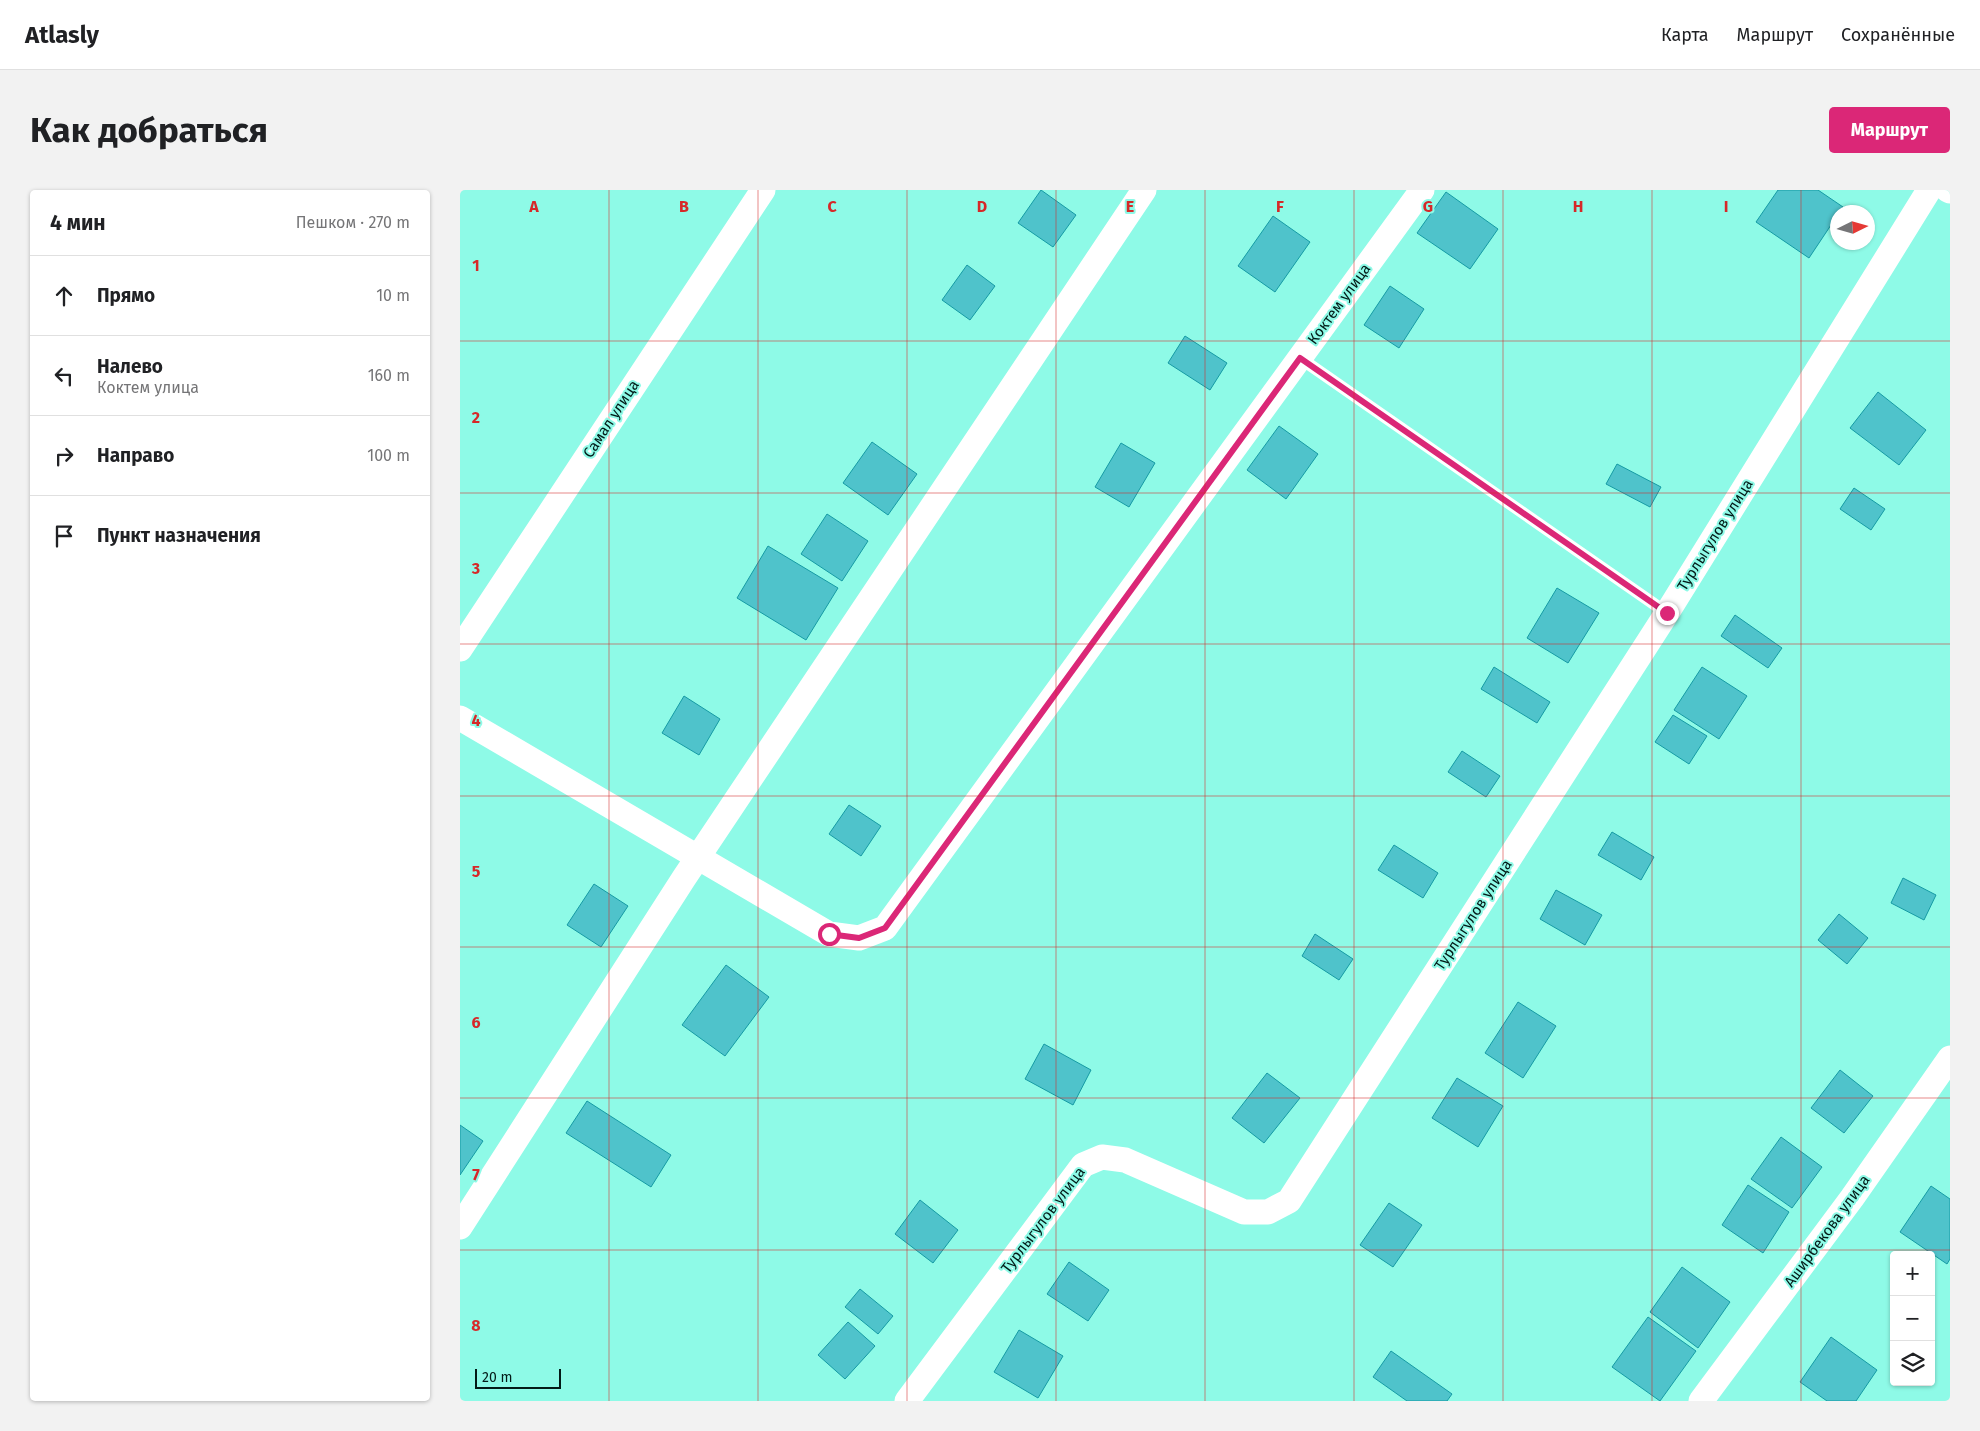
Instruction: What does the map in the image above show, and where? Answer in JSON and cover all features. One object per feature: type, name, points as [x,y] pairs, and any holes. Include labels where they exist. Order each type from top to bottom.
[{"type":"street","name":"Самал улица","points":[[460,649],[763,190]]},
{"type":"street","points":[[460,1227],[697,858],[1144,190]]},
{"type":"street","name":"Коктем улица","points":[[697,858],[829,934],[859,938],[885,928],[1422,190]]},
{"type":"street","name":"Турлыгулов улица","points":[[907,1401],[1083,1165],[1102,1157],[1125,1160],[1244,1212],[1268,1212],[1289,1201],[1667,613],[1929,190]]},
{"type":"street","points":[[460,718],[697,858]]},
{"type":"street","name":"Аширбекова улица","points":[[1701,1401],[1852,1198],[1950,1058]]},
{"type":"lane","points":[[1300,358],[1667,613]]},
{"type":"building","points":[[1041,190],[1076,215],[1053,247],[1018,223]]},
{"type":"building","points":[[1778,190],[1818,190],[1840,205],[1830,205],[1830,226],[1809,258],[1756,222]]},
{"type":"building","points":[[1446,192],[1498,229],[1470,269],[1417,233]]},
{"type":"building","points":[[1273,216],[1310,242],[1275,292],[1238,266]]},
{"type":"building","points":[[967,265],[995,286],[970,320],[942,300]]},
{"type":"building","points":[[1390,286],[1424,309],[1399,348],[1364,325]]},
{"type":"building","points":[[1185,336],[1227,363],[1210,390],[1168,363]]},
{"type":"building","points":[[1878,392],[1926,430],[1899,465],[1850,428]]},
{"type":"building","points":[[1279,426],[1318,454],[1286,499],[1247,470]]},
{"type":"building","points":[[872,442],[917,474],[888,515],[843,483]]},
{"type":"building","points":[[1121,443],[1155,463],[1129,507],[1095,487]]},
{"type":"building","points":[[1617,464],[1661,487],[1650,507],[1606,484]]},
{"type":"building","points":[[1854,488],[1885,509],[1871,530],[1840,509]]},
{"type":"building","points":[[827,514],[868,541],[842,581],[801,554]]},
{"type":"building","points":[[768,546],[838,588],[806,640],[737,598]]},
{"type":"building","points":[[1557,588],[1599,613],[1568,663],[1527,638]]},
{"type":"building","points":[[1735,615],[1782,648],[1768,668],[1721,636]]},
{"type":"building","points":[[1494,667],[1550,702],[1537,723],[1481,689]]},
{"type":"building","points":[[1702,667],[1747,696],[1719,739],[1674,710]]},
{"type":"building","points":[[684,696],[720,719],[699,755],[662,733]]},
{"type":"building","points":[[1673,715],[1707,736],[1689,764],[1655,742]]},
{"type":"building","points":[[1462,751],[1500,776],[1486,797],[1448,772]]},
{"type":"building","points":[[849,805],[881,826],[861,856],[829,834]]},
{"type":"building","points":[[1612,832],[1654,857],[1641,880],[1598,855]]},
{"type":"building","points":[[1394,845],[1438,873],[1423,898],[1378,870]]},
{"type":"building","points":[[1903,878],[1936,895],[1924,920],[1891,903]]},
{"type":"building","points":[[594,884],[628,906],[601,947],[567,925]]},
{"type":"building","points":[[1556,890],[1602,915],[1585,945],[1540,919]]},
{"type":"building","points":[[1839,914],[1868,938],[1847,964],[1818,940]]},
{"type":"building","points":[[1315,934],[1353,959],[1339,980],[1302,956]]},
{"type":"building","points":[[726,965],[769,997],[725,1056],[682,1025]]},
{"type":"building","points":[[1518,1002],[1556,1026],[1523,1078],[1485,1053]]},
{"type":"building","points":[[1044,1044],[1091,1070],[1073,1105],[1025,1079]]},
{"type":"building","points":[[1840,1070],[1873,1096],[1844,1133],[1811,1108]]},
{"type":"building","points":[[1267,1073],[1300,1098],[1264,1143],[1232,1118]]},
{"type":"building","points":[[1457,1078],[1503,1106],[1478,1147],[1432,1118]]},
{"type":"building","points":[[587,1101],[671,1155],[651,1187],[566,1133]]},
{"type":"building","points":[[460,1125],[483,1141],[460,1175]]},
{"type":"building","points":[[1781,1137],[1822,1167],[1792,1208],[1751,1179]]},
{"type":"building","points":[[1748,1185],[1789,1212],[1763,1253],[1722,1225]]},
{"type":"building","points":[[1931,1186],[1950,1199],[1950,1259],[1947,1264],[1935,1256],[1935,1251],[1928,1251],[1900,1232]]},
{"type":"building","points":[[920,1200],[958,1230],[933,1263],[895,1234]]},
{"type":"building","points":[[1389,1203],[1422,1225],[1393,1267],[1360,1245]]},
{"type":"building","points":[[1069,1262],[1109,1290],[1088,1321],[1047,1294]]},
{"type":"building","points":[[1682,1267],[1730,1302],[1698,1348],[1650,1312]]},
{"type":"building","points":[[860,1289],[893,1316],[878,1334],[845,1307]]},
{"type":"building","points":[[1648,1317],[1696,1351],[1660,1401],[1612,1367]]},
{"type":"building","points":[[848,1322],[875,1346],[845,1379],[818,1355]]},
{"type":"building","points":[[1019,1330],[1063,1356],[1038,1398],[994,1372]]},
{"type":"building","points":[[1831,1337],[1877,1370],[1856,1401],[1827,1401],[1800,1382]]},
{"type":"building","points":[[1391,1351],[1452,1394],[1447,1401],[1407,1401],[1373,1377]]},
{"type":"route","points":[[829,934],[859,938],[885,928],[1300,358],[1667,613]]}]
